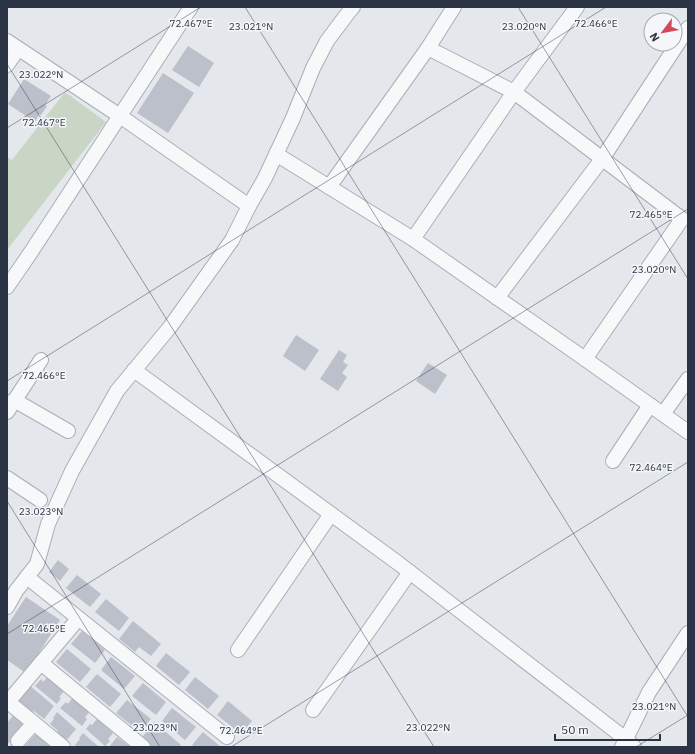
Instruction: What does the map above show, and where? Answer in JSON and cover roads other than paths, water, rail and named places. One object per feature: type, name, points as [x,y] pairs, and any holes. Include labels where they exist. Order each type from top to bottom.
[{"type":"street","points":[[7,287],[191,7]]},
{"type":"street","points":[[7,607],[16,591],[36,564],[48,524],[72,471],[117,391],[170,327],[232,240],[265,178],[293,118],[313,68],[327,42],[354,7]]},
{"type":"street","points":[[329,187],[428,48],[454,7]]},
{"type":"street","points":[[413,239],[514,92],[577,7]]},
{"type":"street","points":[[497,298],[602,159],[688,28]]},
{"type":"street","points":[[7,65],[12,45],[120,116],[249,206]]},
{"type":"street","points":[[428,48],[514,92],[602,159],[686,218],[585,359]]},
{"type":"street","points":[[276,154],[413,239],[688,432]]},
{"type":"street","points":[[42,360],[11,406],[68,431]]},
{"type":"street","points":[[134,370],[410,572],[628,745],[649,692],[688,633]]},
{"type":"street","points":[[663,414],[688,379]]},
{"type":"street","points":[[613,461],[650,405]]},
{"type":"street","points":[[7,478],[40,500]]},
{"type":"street","points":[[238,650],[331,514]]},
{"type":"street","points":[[313,710],[410,572]]},
{"type":"street","points":[[27,577],[227,737]]},
{"type":"street","points":[[63,747],[7,701],[78,619]]},
{"type":"street","points":[[41,663],[143,747]]},
{"type":"street","points":[[18,742],[34,723]]}]
